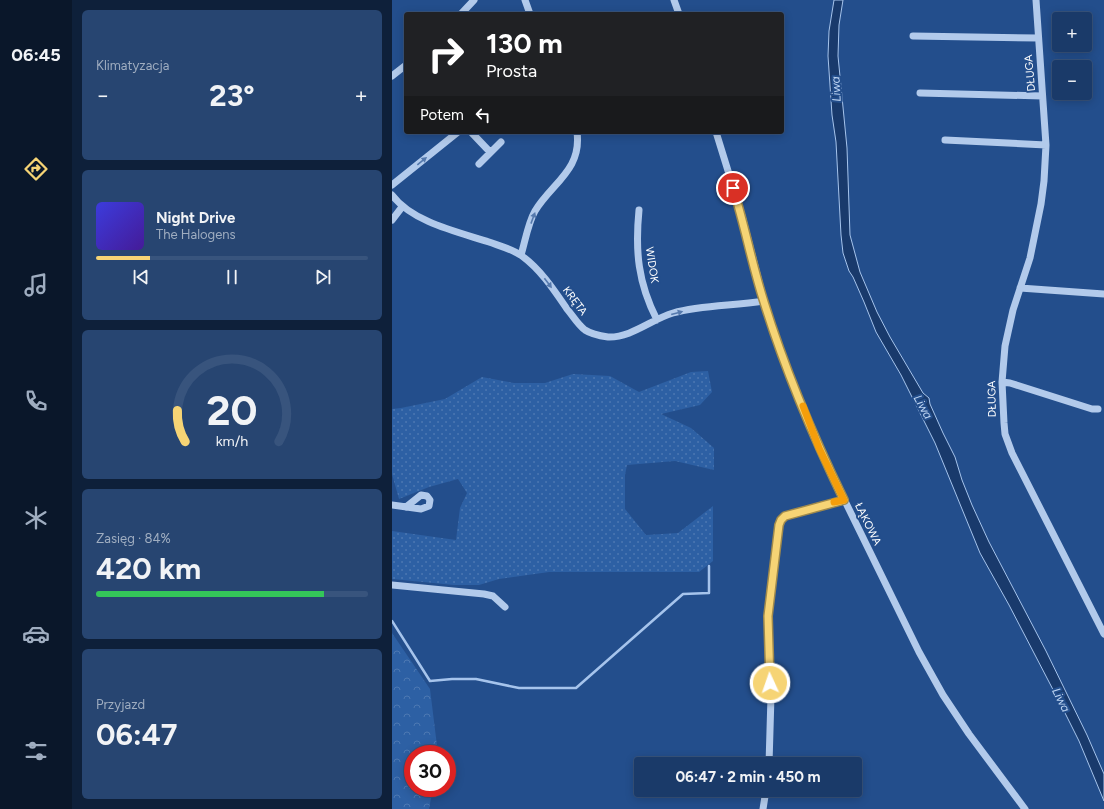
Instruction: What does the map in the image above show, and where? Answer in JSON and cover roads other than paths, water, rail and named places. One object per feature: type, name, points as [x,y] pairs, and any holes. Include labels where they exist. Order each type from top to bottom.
[{"type":"street","points":[[463,12],[474,0]]},
{"type":"street","points":[[525,0],[529,12]]},
{"type":"street","points":[[674,0],[678,12]]},
{"type":"street","name":"DŁUGA","points":[[1036,0],[1046,145],[1044,181],[1030,258],[1012,310],[1005,346],[1002,382],[1004,423],[1008,444],[1104,634]]},
{"type":"street","points":[[913,36],[1038,38]]},
{"type":"street","points":[[392,76],[404,67]]},
{"type":"street","points":[[920,93],[1042,96]]},
{"type":"street","points":[[392,185],[456,134]]},
{"type":"street","points":[[473,134],[490,152]]},
{"type":"street","points":[[520,255],[534,213],[539,204],[569,170],[573,163],[577,145],[577,134]]},
{"type":"street","name":"ŁĄKOWA","points":[[717,134],[742,216],[764,301],[778,345],[819,448],[919,652],[943,695],[969,734],[1025,809]]},
{"type":"street","points":[[945,140],[1046,145]]},
{"type":"street","points":[[479,164],[501,142]]},
{"type":"street","name":"KRĘTA","points":[[392,195],[402,207],[435,224],[507,248],[520,255],[540,272],[577,322],[585,330],[596,335],[609,337],[624,335],[672,314],[690,309],[764,301]]},
{"type":"street","points":[[392,220],[402,207]]},
{"type":"street","name":"WIDOK","points":[[639,210],[637,233],[638,263],[648,302],[657,320]]},
{"type":"street","points":[[1020,288],[1104,294]]},
{"type":"street","points":[[1002,382],[1010,383],[1092,409],[1098,409]]},
{"type":"street","points":[[769,757],[771,696],[768,616],[779,525],[785,516],[844,500]]},
{"type":"street","points":[[392,506],[406,507]]},
{"type":"street","points":[[392,585],[484,594],[493,596],[505,607]]},
{"type":"street","points":[[763,809],[765,797]]},
{"type":"water","name":"Liwa","points":[[834,0],[843,0],[839,25],[838,56],[847,148],[850,235],[860,272],[877,312],[890,337],[923,393],[929,398],[930,404],[955,457],[972,505],[989,542],[1046,651],[1087,735],[1104,774],[1104,801],[1079,741],[1061,705],[980,553],[935,443],[901,375],[876,332],[853,277],[849,271],[843,253],[841,235],[836,142],[832,115],[828,56],[829,31]]},
{"type":"waterway","points":[[392,621],[430,681],[476,679],[519,688],[576,688],[683,594],[709,593],[709,566]]}]
